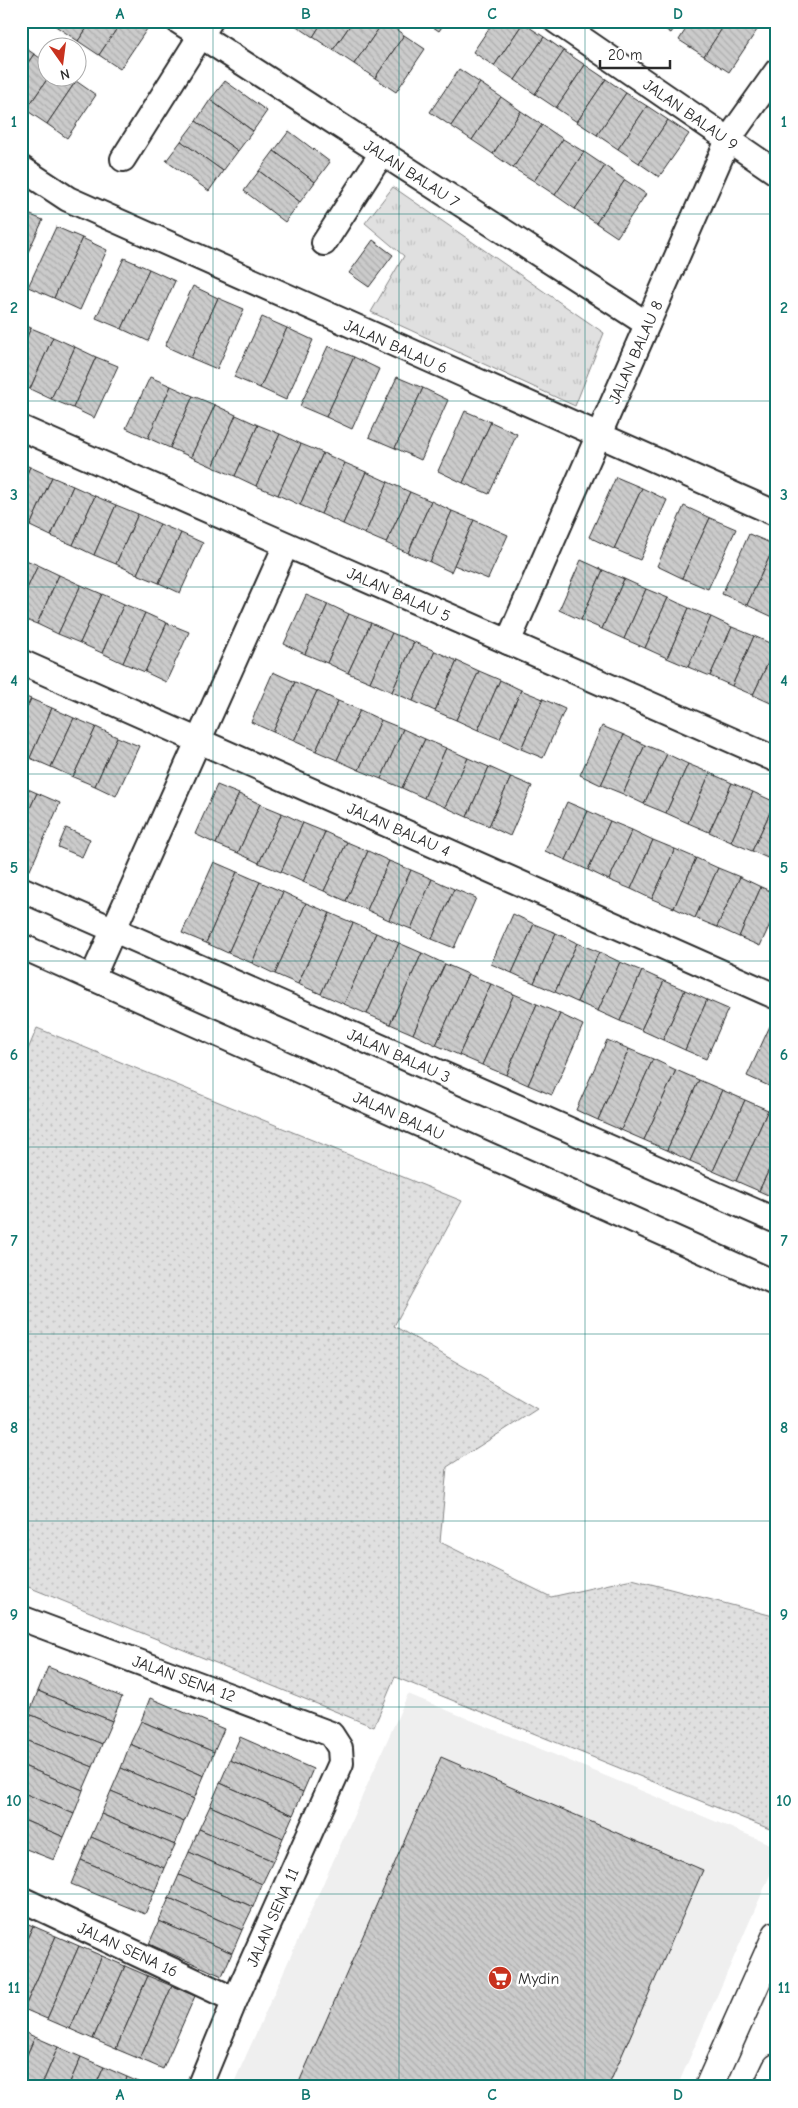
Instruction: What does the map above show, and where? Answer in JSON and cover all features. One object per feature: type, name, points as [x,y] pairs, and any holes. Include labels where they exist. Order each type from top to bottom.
[{"type":"main road","points":[[708,2087],[777,1935]]},
{"type":"main road","points":[[768,2087],[777,2068]]},
{"type":"street","name":"JALAN BALAU 7","points":[[178,21],[205,29],[382,153],[647,324]]},
{"type":"street","name":"JALAN BALAU 9","points":[[556,21],[777,174]]},
{"type":"street","points":[[123,159],[205,29]]},
{"type":"street","name":"JALAN BALAU 8","points":[[508,642],[728,140],[777,71]]},
{"type":"street","points":[[324,243],[382,153]]},
{"type":"street","name":"JALAN BALAU 6","points":[[21,168],[68,200],[777,514]]},
{"type":"street","name":"JALAN BALAU 5","points":[[21,428],[777,760]]},
{"type":"street","points":[[92,978],[286,545]]},
{"type":"street","name":"JALAN BALAU 4","points":[[21,662],[777,997]]},
{"type":"street","name":"JALAN BALAU 3","points":[[21,889],[777,1221]]},
{"type":"street","name":"JALAN BALAU","points":[[21,946],[777,1284]]},
{"type":"street","name":"JALAN SENA 12","points":[[21,1618],[332,1734],[340,1748]]},
{"type":"street","name":"JALAN SENA 11","points":[[198,2087],[341,1763],[340,1748]]},
{"type":"street","name":"JALAN SENA 16","points":[[21,1899],[235,2000]]},
{"type":"shaded area","name":"Mydin","points":[[408,1694],[777,1847],[777,1859],[677,2087],[232,2087]]},
{"type":"green space","points":[[393,187],[604,333],[575,406],[371,312],[404,256],[365,223]]},
{"type":"green space","points":[[37,1028],[462,1201],[394,1326],[537,1409],[447,1467],[440,1542],[551,1597],[632,1579],[777,1617],[777,1832],[395,1677],[374,1727],[21,1584],[21,1066]]},
{"type":"building","points":[[48,21],[62,21],[57,27]]},
{"type":"building","points":[[62,21],[92,21],[80,38],[74,38],[57,27]]},
{"type":"building","points":[[92,21],[122,21],[99,55],[88,48],[88,38],[80,38]]},
{"type":"building","points":[[122,21],[142,21],[149,26],[120,69],[99,55]]},
{"type":"building","points":[[293,21],[323,21],[313,37],[292,23]]},
{"type":"building","points":[[323,21],[353,21],[333,50],[313,37]]},
{"type":"building","points":[[353,21],[384,21],[354,64],[333,50]]},
{"type":"building","points":[[384,21],[404,35],[375,78],[354,64]]},
{"type":"building","points":[[424,21],[446,21],[439,31]]},
{"type":"building","points":[[494,21],[520,21],[523,23],[494,66],[473,52]]},
{"type":"building","points":[[652,21],[679,21],[671,33]]},
{"type":"building","points":[[691,21],[727,21],[704,56],[679,40]]},
{"type":"building","points":[[727,21],[763,21],[729,72],[704,56]]},
{"type":"building","points":[[523,23],[544,37],[515,80],[494,66]]},
{"type":"building","points":[[404,35],[425,49],[396,92],[375,78]]},
{"type":"building","points":[[544,37],[564,51],[535,94],[515,80]]},
{"type":"building","points":[[21,45],[34,54],[21,73]]},
{"type":"building","points":[[564,51],[585,65],[556,108],[535,94]]},
{"type":"building","points":[[34,54],[38,57],[38,88],[41,88],[26,110],[21,107],[21,73]]},
{"type":"building","points":[[585,65],[606,79],[577,122],[556,108]]},
{"type":"building","points":[[459,69],[480,83],[451,126],[430,112]]},
{"type":"building","points":[[606,79],[626,93],[597,135],[577,122]]},
{"type":"building","points":[[225,81],[267,111],[253,131],[210,100]]},
{"type":"building","points":[[480,83],[501,97],[472,140],[451,126]]},
{"type":"building","points":[[41,88],[71,88],[47,124],[26,110]]},
{"type":"building","points":[[71,88],[86,88],[96,95],[67,138],[47,124]]},
{"type":"building","points":[[626,93],[647,106],[618,149],[597,135]]},
{"type":"building","points":[[501,97],[521,111],[493,154],[472,140]]},
{"type":"building","points":[[210,100],[253,131],[238,151],[196,121]]},
{"type":"building","points":[[647,106],[668,120],[639,163],[618,149]]},
{"type":"building","points":[[521,111],[542,125],[513,168],[493,154]]},
{"type":"building","points":[[668,120],[689,134],[659,177],[639,163]]},
{"type":"building","points":[[196,121],[238,151],[223,171],[181,141]]},
{"type":"building","points":[[542,125],[563,139],[534,181],[513,168]]},
{"type":"building","points":[[289,131],[330,162],[315,182],[274,151]]},
{"type":"building","points":[[563,139],[584,152],[555,195],[534,181]]},
{"type":"building","points":[[181,141],[223,171],[209,191],[166,161]]},
{"type":"building","points":[[274,151],[315,182],[300,202],[259,171]]},
{"type":"building","points":[[584,152],[605,166],[575,209],[555,195]]},
{"type":"building","points":[[605,166],[625,180],[596,223],[575,209]]},
{"type":"building","points":[[259,171],[300,202],[285,222],[244,191]]},
{"type":"building","points":[[625,180],[646,194],[617,237],[596,223]]},
{"type":"building","points":[[21,211],[43,220],[21,267]]},
{"type":"building","points":[[56,227],[82,238],[54,298],[28,287]]},
{"type":"building","points":[[82,238],[107,250],[80,310],[54,298]]},
{"type":"building","points":[[373,240],[393,255],[369,287],[349,273]]},
{"type":"building","points":[[124,258],[149,269],[122,329],[96,318]]},
{"type":"building","points":[[149,269],[175,281],[148,341],[122,329]]},
{"type":"building","points":[[193,286],[218,298],[191,358],[165,346]]},
{"type":"building","points":[[218,298],[244,309],[217,369],[191,358]]},
{"type":"building","points":[[262,317],[287,328],[260,388],[234,377]]},
{"type":"building","points":[[21,323],[31,328],[21,350]]},
{"type":"building","points":[[31,328],[53,337],[30,389],[21,385],[21,350]]},
{"type":"building","points":[[287,328],[313,340],[286,400],[260,388]]},
{"type":"building","points":[[53,337],[75,347],[51,399],[30,389]]},
{"type":"building","points":[[328,346],[354,357],[326,417],[300,406]]},
{"type":"building","points":[[75,347],[96,357],[73,408],[51,399]]},
{"type":"building","points":[[96,357],[118,366],[94,418],[73,408]]},
{"type":"building","points":[[354,357],[379,369],[352,429],[326,417]]},
{"type":"building","points":[[150,377],[171,386],[148,438],[126,428]]},
{"type":"building","points":[[397,377],[423,388],[395,448],[369,437]]},
{"type":"building","points":[[171,386],[193,396],[170,448],[148,438]]},
{"type":"building","points":[[423,388],[448,400],[421,460],[395,448]]},
{"type":"building","points":[[193,396],[215,405],[191,457],[170,448]]},
{"type":"building","points":[[215,405],[236,415],[213,467],[191,457]]},
{"type":"building","points":[[465,411],[491,422],[463,483],[438,471]]},
{"type":"building","points":[[236,415],[258,425],[235,476],[213,467]]},
{"type":"building","points":[[491,422],[517,434],[489,494],[463,483]]},
{"type":"building","points":[[258,425],[280,434],[256,486],[235,476]]},
{"type":"building","points":[[280,434],[301,444],[278,495],[256,486]]},
{"type":"building","points":[[301,444],[323,453],[300,505],[278,495]]},
{"type":"building","points":[[323,453],[345,463],[321,514],[300,505]]},
{"type":"building","points":[[21,463],[30,467],[21,487]]},
{"type":"building","points":[[345,463],[366,472],[343,524],[321,514]]},
{"type":"building","points":[[30,467],[52,477],[30,526],[21,522],[21,487]]},
{"type":"building","points":[[366,472],[388,482],[365,534],[343,524]]},
{"type":"building","points":[[52,477],[73,486],[51,536],[30,526]]},
{"type":"building","points":[[616,477],[642,488],[614,549],[589,537]]},
{"type":"building","points":[[388,482],[410,492],[386,543],[365,534]]},
{"type":"building","points":[[73,486],[95,496],[73,545],[51,536]]},
{"type":"building","points":[[642,488],[667,500],[640,560],[614,549]]},
{"type":"building","points":[[410,492],[431,501],[408,553],[386,543]]},
{"type":"building","points":[[95,496],[116,505],[94,555],[73,545]]},
{"type":"building","points":[[431,501],[452,511],[430,562],[408,553]]},
{"type":"building","points":[[116,505],[138,514],[116,564],[94,555]]},
{"type":"building","points":[[684,506],[710,518],[682,578],[657,566]]},
{"type":"building","points":[[452,511],[474,520],[451,572],[430,562]]},
{"type":"building","points":[[138,514],[160,524],[137,574],[116,564]]},
{"type":"building","points":[[710,518],[736,529],[708,589],[682,578]]},
{"type":"building","points":[[474,520],[508,535],[488,579],[454,565]]},
{"type":"building","points":[[160,524],[181,533],[159,583],[137,574]]},
{"type":"building","points":[[181,533],[203,543],[180,593],[159,583]]},
{"type":"building","points":[[749,534],[775,545],[747,605],[722,594]]},
{"type":"building","points":[[775,545],[777,546],[777,609],[773,617],[747,605]]},
{"type":"building","points":[[21,558],[38,565],[21,602]]},
{"type":"building","points":[[581,560],[603,570],[581,620],[559,610]]},
{"type":"building","points":[[38,565],[59,575],[37,624],[21,618],[21,602]]},
{"type":"building","points":[[603,570],[624,579],[602,629],[581,620]]},
{"type":"building","points":[[59,575],[81,585],[58,634],[37,624]]},
{"type":"building","points":[[624,579],[646,589],[624,639],[602,629]]},
{"type":"building","points":[[81,585],[102,594],[80,643],[58,634]]},
{"type":"building","points":[[646,589],[668,598],[645,648],[624,639]]},
{"type":"building","points":[[102,594],[124,604],[102,653],[80,643]]},
{"type":"building","points":[[306,595],[328,604],[305,654],[284,644]]},
{"type":"building","points":[[668,598],[689,608],[667,658],[645,648]]},
{"type":"building","points":[[124,604],[145,613],[123,663],[102,653]]},
{"type":"building","points":[[328,604],[349,614],[327,663],[305,654]]},
{"type":"building","points":[[689,608],[711,617],[688,667],[667,658]]},
{"type":"building","points":[[145,613],[167,623],[145,672],[123,663]]},
{"type":"building","points":[[349,614],[371,623],[348,673],[327,663]]},
{"type":"building","points":[[711,617],[732,627],[710,676],[688,667]]},
{"type":"building","points":[[167,623],[189,632],[166,682],[145,672]]},
{"type":"building","points":[[371,623],[392,633],[370,682],[348,673]]},
{"type":"building","points":[[732,627],[754,636],[732,686],[710,676]]},
{"type":"building","points":[[392,633],[414,642],[392,692],[370,682]]},
{"type":"building","points":[[754,636],[776,646],[753,695],[732,686]]},
{"type":"building","points":[[414,642],[435,651],[413,701],[392,692]]},
{"type":"building","points":[[776,646],[777,700],[775,705],[753,695]]},
{"type":"building","points":[[435,651],[457,661],[435,711],[413,701]]},
{"type":"building","points":[[457,661],[479,671],[456,720],[435,711]]},
{"type":"building","points":[[479,671],[500,680],[478,730],[456,720]]},
{"type":"building","points":[[273,672],[295,682],[273,732],[251,722]]},
{"type":"building","points":[[500,680],[521,690],[500,739],[478,730]]},
{"type":"building","points":[[295,682],[317,691],[294,741],[273,732]]},
{"type":"building","points":[[521,690],[543,699],[521,749],[500,739]]},
{"type":"building","points":[[317,691],[338,701],[316,751],[294,741]]},
{"type":"building","points":[[21,695],[31,699],[21,720]]},
{"type":"building","points":[[31,699],[52,708],[30,758],[21,754],[21,720]]},
{"type":"building","points":[[543,699],[565,709],[543,758],[521,749]]},
{"type":"building","points":[[338,701],[360,710],[337,760],[316,751]]},
{"type":"building","points":[[52,708],[74,718],[51,767],[30,758]]},
{"type":"building","points":[[360,710],[381,720],[359,770],[337,760]]},
{"type":"building","points":[[74,718],[96,727],[73,777],[51,767]]},
{"type":"building","points":[[381,720],[403,729],[381,779],[359,770]]},
{"type":"building","points":[[602,726],[624,735],[601,785],[580,775]]},
{"type":"building","points":[[96,727],[117,737],[95,786],[73,777]]},
{"type":"building","points":[[403,729],[425,739],[402,788],[381,779]]},
{"type":"building","points":[[624,735],[645,745],[623,794],[601,785]]},
{"type":"building","points":[[117,737],[139,746],[116,796],[95,786]]},
{"type":"building","points":[[425,739],[446,748],[424,798],[402,788]]},
{"type":"building","points":[[645,745],[667,754],[644,804],[623,794]]},
{"type":"building","points":[[446,748],[468,758],[445,807],[424,798]]},
{"type":"building","points":[[667,754],[688,764],[666,813],[644,804]]},
{"type":"building","points":[[468,758],[489,767],[467,817],[445,807]]},
{"type":"building","points":[[688,764],[710,773],[688,823],[666,813]]},
{"type":"building","points":[[489,767],[511,777],[489,826],[467,817]]},
{"type":"building","points":[[710,773],[732,783],[709,832],[688,823]]},
{"type":"building","points":[[511,777],[532,786],[510,836],[489,826]]},
{"type":"building","points":[[732,783],[753,792],[731,842],[709,832]]},
{"type":"building","points":[[217,785],[239,794],[216,844],[195,834]]},
{"type":"building","points":[[21,786],[37,793],[21,828]]},
{"type":"building","points":[[753,792],[775,802],[752,851],[731,842]]},
{"type":"building","points":[[37,793],[60,803],[30,870],[21,866],[21,828]]},
{"type":"building","points":[[239,794],[260,804],[238,853],[216,844]]},
{"type":"building","points":[[567,802],[588,811],[566,860],[545,851]]},
{"type":"building","points":[[775,802],[777,803],[777,854],[774,861],[752,851]]},
{"type":"building","points":[[260,804],[282,813],[259,863],[238,853]]},
{"type":"building","points":[[588,811],[610,821],[588,870],[566,860]]},
{"type":"building","points":[[282,813],[303,823],[281,872],[259,863]]},
{"type":"building","points":[[610,821],[632,830],[609,880],[588,870]]},
{"type":"building","points":[[303,823],[325,832],[303,882],[281,872]]},
{"type":"building","points":[[66,828],[90,839],[82,857],[58,847]]},
{"type":"building","points":[[632,830],[653,840],[631,889],[609,880]]},
{"type":"building","points":[[325,832],[347,842],[324,891],[303,882]]},
{"type":"building","points":[[653,840],[675,849],[652,899],[631,889]]},
{"type":"building","points":[[347,842],[368,851],[346,901],[324,891]]},
{"type":"building","points":[[675,849],[696,858],[674,908],[652,899]]},
{"type":"building","points":[[368,851],[389,861],[367,910],[346,901]]},
{"type":"building","points":[[696,858],[718,868],[695,918],[674,908]]},
{"type":"building","points":[[389,861],[411,870],[389,920],[367,910]]},
{"type":"building","points":[[214,862],[237,872],[206,943],[182,933]]},
{"type":"building","points":[[718,868],[740,877],[717,927],[695,918]]},
{"type":"building","points":[[411,870],[432,879],[411,929],[389,920]]},
{"type":"building","points":[[237,872],[260,882],[228,953],[206,943]]},
{"type":"building","points":[[740,877],[761,887],[739,937],[717,927]]},
{"type":"building","points":[[432,879],[454,889],[432,939],[411,929]]},
{"type":"building","points":[[260,882],[283,892],[252,963],[228,953]]},
{"type":"building","points":[[761,887],[777,894],[777,909],[760,946],[739,937]]},
{"type":"building","points":[[454,889],[476,898],[454,948],[432,939]]},
{"type":"building","points":[[283,892],[306,903],[275,974],[252,963]]},
{"type":"building","points":[[306,903],[330,913],[298,984],[275,974]]},
{"type":"building","points":[[330,913],[353,923],[321,994],[298,984]]},
{"type":"building","points":[[513,914],[534,924],[512,973],[491,964]]},
{"type":"building","points":[[353,923],[376,933],[344,1004],[321,994]]},
{"type":"building","points":[[534,924],[556,933],[534,983],[512,973]]},
{"type":"building","points":[[376,933],[399,943],[367,1014],[344,1004]]},
{"type":"building","points":[[556,933],[577,943],[555,992],[534,983]]},
{"type":"building","points":[[399,943],[422,953],[390,1024],[367,1014]]},
{"type":"building","points":[[577,943],[599,952],[577,1002],[555,992]]},
{"type":"building","points":[[599,952],[620,962],[598,1011],[577,1002]]},
{"type":"building","points":[[422,953],[445,964],[413,1034],[390,1024]]},
{"type":"building","points":[[620,962],[642,971],[620,1021],[598,1011]]},
{"type":"building","points":[[445,964],[468,974],[436,1045],[413,1034]]},
{"type":"building","points":[[642,971],[664,981],[641,1030],[620,1021]]},
{"type":"building","points":[[468,974],[491,984],[459,1055],[436,1045]]},
{"type":"building","points":[[664,981],[685,990],[663,1040],[641,1030]]},
{"type":"building","points":[[491,984],[514,994],[482,1065],[459,1055]]},
{"type":"building","points":[[685,990],[707,1000],[685,1050],[663,1040]]},
{"type":"building","points":[[514,994],[537,1004],[506,1075],[482,1065]]},
{"type":"building","points":[[707,1000],[728,1009],[706,1059],[685,1050]]},
{"type":"building","points":[[537,1004],[560,1014],[528,1085],[506,1075]]},
{"type":"building","points":[[560,1014],[583,1025],[552,1095],[528,1085]]},
{"type":"building","points":[[21,1024],[28,1027],[21,1040]]},
{"type":"building","points":[[770,1026],[777,1030],[777,1068],[769,1086],[747,1076]]},
{"type":"building","points":[[607,1040],[629,1049],[598,1120],[576,1110]]},
{"type":"building","points":[[629,1049],[653,1059],[621,1130],[598,1120]]},
{"type":"building","points":[[653,1059],[676,1070],[644,1140],[621,1130]]},
{"type":"building","points":[[777,1068],[777,1089],[769,1086]]},
{"type":"building","points":[[676,1070],[699,1080],[667,1150],[644,1140]]},
{"type":"building","points":[[699,1080],[722,1090],[690,1161],[667,1150]]},
{"type":"building","points":[[722,1090],[745,1100],[713,1171],[690,1161]]},
{"type":"building","points":[[745,1100],[768,1110],[736,1181],[713,1171]]},
{"type":"building","points":[[768,1110],[777,1114],[777,1153],[759,1191],[736,1181]]},
{"type":"building","points":[[777,1153],[777,1199],[759,1191]]},
{"type":"building","points":[[48,1667],[122,1697],[112,1721],[38,1691]]},
{"type":"building","points":[[38,1691],[112,1721],[102,1744],[29,1714]]},
{"type":"building","points":[[150,1698],[224,1729],[214,1752],[141,1721]]},
{"type":"building","points":[[29,1714],[102,1744],[93,1767],[21,1738],[21,1732]]},
{"type":"building","points":[[141,1721],[214,1752],[204,1776],[130,1744]]},
{"type":"building","points":[[240,1737],[313,1769],[303,1792],[230,1760]]},
{"type":"building","points":[[21,1738],[93,1767],[83,1790],[21,1765]]},
{"type":"building","points":[[130,1744],[204,1776],[194,1799],[121,1768]]},
{"type":"building","name":"Mydin","points":[[441,1757],[703,1870],[608,2087],[297,2087]]},
{"type":"building","points":[[230,1760],[303,1792],[293,1815],[220,1783]]},
{"type":"building","points":[[21,1765],[83,1790],[74,1814],[21,1792]]},
{"type":"building","points":[[121,1768],[194,1799],[184,1822],[111,1791]]},
{"type":"building","points":[[220,1783],[293,1815],[283,1838],[210,1806]]},
{"type":"building","points":[[111,1791],[184,1822],[175,1845],[101,1814]]},
{"type":"building","points":[[21,1792],[74,1814],[64,1837],[21,1819]]},
{"type":"building","points":[[210,1806],[283,1838],[273,1861],[199,1829]]},
{"type":"building","points":[[101,1814],[175,1845],[164,1868],[91,1837]]},
{"type":"building","points":[[21,1819],[64,1837],[54,1860],[21,1847]]},
{"type":"building","points":[[199,1829],[273,1861],[262,1884],[189,1852]]},
{"type":"building","points":[[91,1837],[164,1868],[155,1891],[81,1860]]},
{"type":"building","points":[[189,1852],[262,1884],[253,1907],[179,1875]]},
{"type":"building","points":[[81,1860],[155,1891],[145,1914],[71,1884]]},
{"type":"building","points":[[179,1875],[253,1907],[242,1930],[169,1898]]},
{"type":"building","points":[[169,1898],[242,1930],[232,1953],[159,1921]]},
{"type":"building","points":[[21,1921],[33,1926],[21,1952]]},
{"type":"building","points":[[159,1921],[232,1953],[222,1976],[149,1944]]},
{"type":"building","points":[[33,1926],[56,1936],[24,2009],[21,2008],[21,1952]]},
{"type":"building","points":[[56,1936],[79,1946],[47,2019],[24,2009]]},
{"type":"building","points":[[79,1946],[102,1956],[70,2029],[47,2019]]},
{"type":"building","points":[[102,1956],[125,1966],[93,2039],[70,2029]]},
{"type":"building","points":[[125,1966],[148,1976],[116,2049],[93,2039]]},
{"type":"building","points":[[148,1976],[172,1986],[140,2059],[116,2049]]},
{"type":"building","points":[[172,1986],[195,1996],[163,2069],[140,2059]]},
{"type":"building","points":[[21,2031],[35,2037],[21,2068]]},
{"type":"building","points":[[35,2037],[58,2047],[41,2087],[21,2087],[21,2068]]},
{"type":"building","points":[[58,2047],[81,2057],[68,2087],[41,2087]]},
{"type":"building","points":[[81,2057],[104,2067],[95,2087],[68,2087]]},
{"type":"building","points":[[104,2067],[127,2077],[123,2087],[95,2087]]},
{"type":"building","points":[[127,2077],[150,2087],[123,2087]]},
{"type":"place","name":"Mydin","points":[[500,1978]]}]
